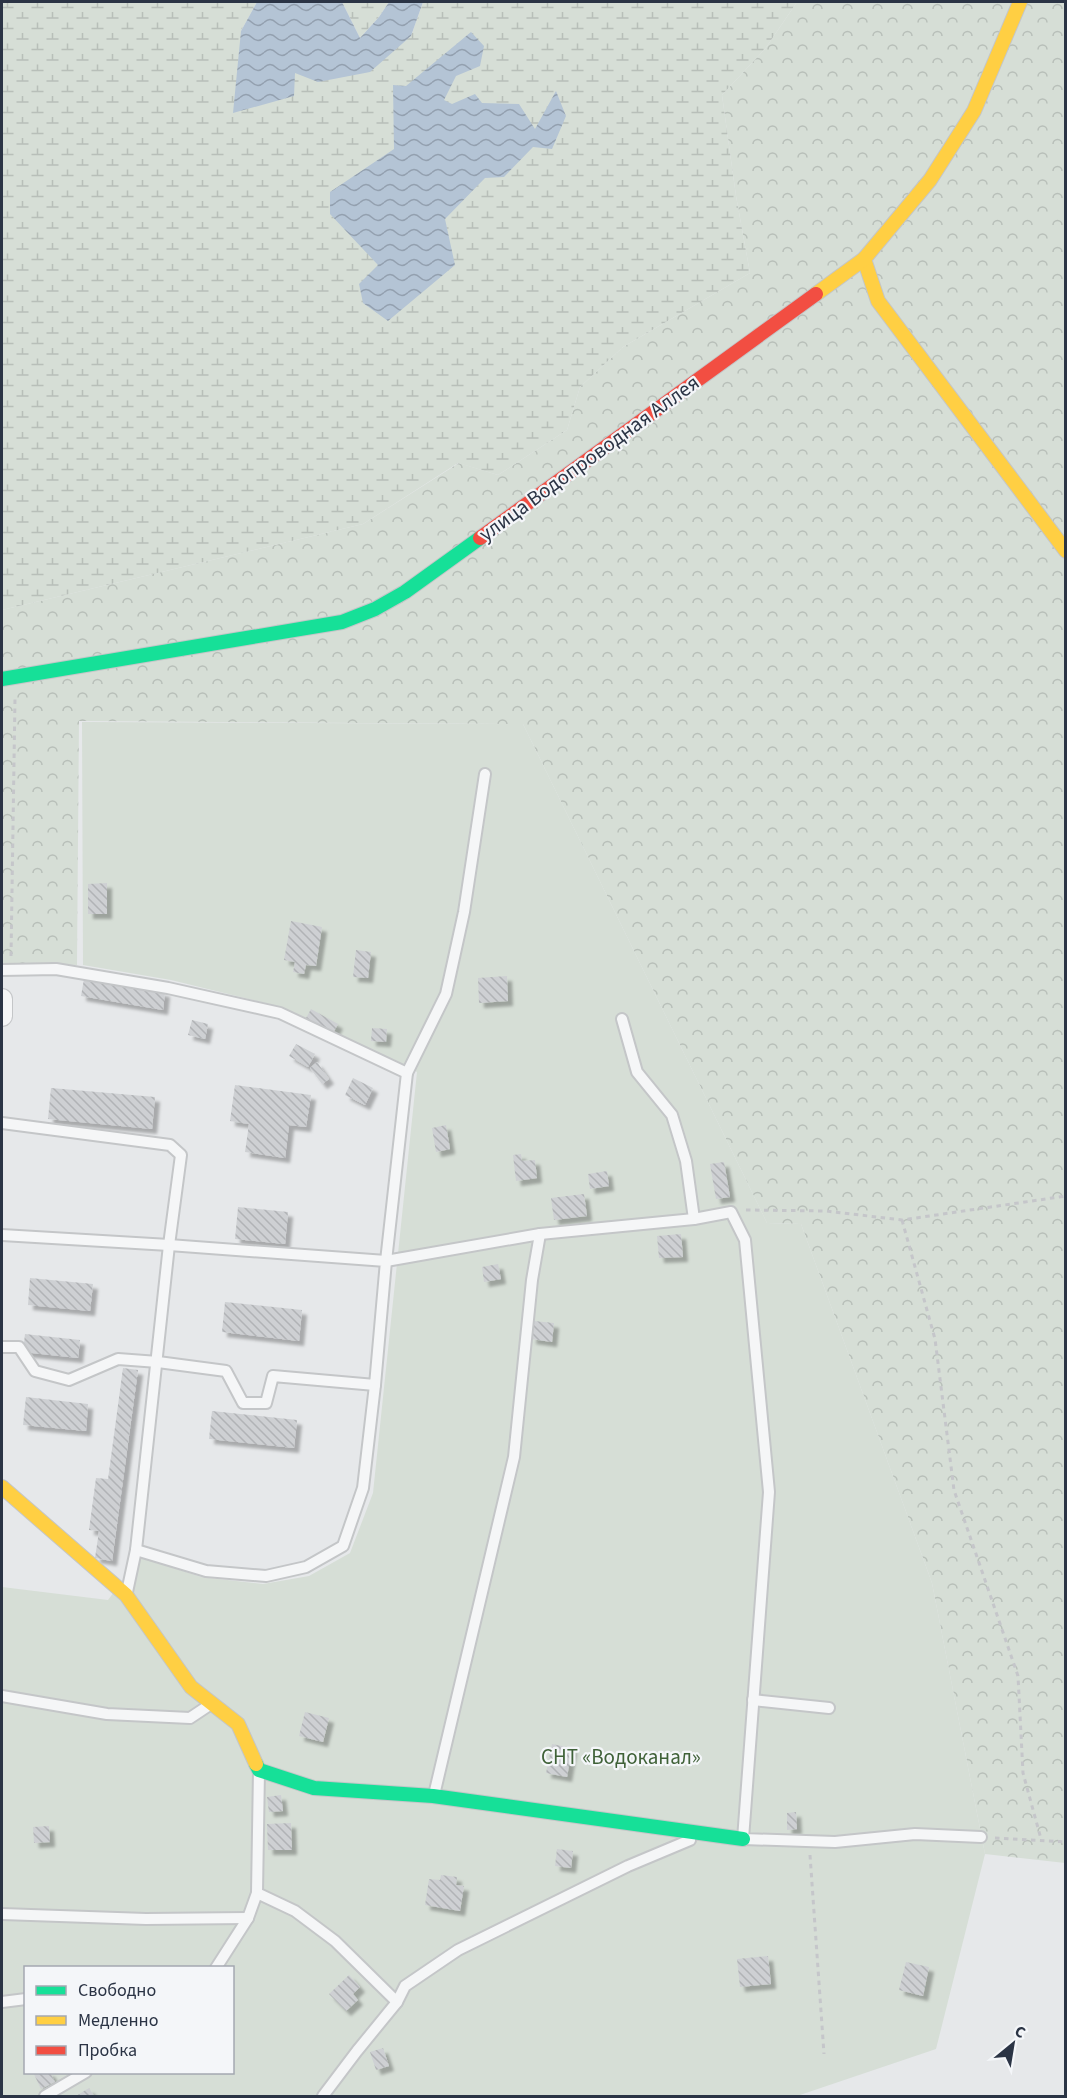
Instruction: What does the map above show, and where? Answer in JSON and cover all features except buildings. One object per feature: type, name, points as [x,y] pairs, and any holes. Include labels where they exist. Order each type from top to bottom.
[{"type":"street","name":"улица Водопроводная Аллея","points":[[9,678],[342,622],[375,609],[405,592],[864,259],[930,180],[974,111],[1020,2]]},
{"type":"street","points":[[864,259],[878,301],[1065,551]]},
{"type":"street","points":[[2,999],[2,1016]]},
{"type":"street","points":[[2,1486],[126,1595],[191,1687],[237,1725],[259,1770],[314,1788],[433,1796],[743,1839]]},
{"type":"lane","points":[[136,1550],[206,1571],[266,1576],[306,1567],[343,1546],[363,1488],[407,1073],[446,994],[464,912],[485,774]]},
{"type":"lane","points":[[6,970],[56,969],[168,988],[280,1013],[407,1073]]},
{"type":"lane","points":[[622,1019],[637,1072],[672,1115],[686,1161],[694,1219]]},
{"type":"lane","points":[[2,1123],[170,1145],[181,1155],[136,1550],[126,1595]]},
{"type":"lane","points":[[2,1235],[386,1261],[540,1234],[694,1219],[731,1212],[745,1240],[769,1492],[743,1839],[836,1842],[915,1834],[981,1837]]},
{"type":"lane","points":[[433,1796],[514,1457],[532,1280],[540,1234]]},
{"type":"lane","points":[[2,1347],[19,1347],[35,1371],[69,1380],[118,1359],[226,1371],[243,1404],[266,1403],[273,1377],[375,1385]]},
{"type":"lane","points":[[2,1696],[107,1714],[190,1718],[211,1704]]},
{"type":"lane","points":[[753,1700],[829,1708]]},
{"type":"lane","points":[[217,1966],[248,1918],[257,1893],[259,1770]]},
{"type":"lane","points":[[323,2097],[397,2002],[405,1986],[458,1950],[628,1866],[706,1833]]},
{"type":"lane","points":[[257,1893],[295,1911],[335,1941],[397,2002]]},
{"type":"lane","points":[[2,1914],[146,1919],[248,1918]]},
{"type":"lane","points":[[2,2002],[24,1999]]},
{"type":"lane","points":[[45,2097],[84,2074]]},
{"type":"path","points":[[6,970],[9,678]]},
{"type":"path","points":[[752,1210],[826,1211],[902,1220],[1065,1196]]},
{"type":"path","points":[[902,1220],[935,1339],[954,1490],[1017,1676],[1023,1773],[1041,1839]]},
{"type":"path","points":[[981,1837],[1065,1842]]},
{"type":"path","points":[[809,1841],[824,2054]]},
{"type":"green space","points":[[2,2],[257,2],[241,31],[295,73],[411,36],[423,2],[797,2],[765,49],[722,95],[736,196],[750,273],[623,347],[580,387],[567,430],[498,475],[458,463],[363,524],[2,610]]},
{"type":"green space","points":[[342,2],[389,2],[360,38]]},
{"type":"green space","points":[[797,2],[1065,2],[1065,1863],[985,1854],[932,1583],[801,1224],[767,1223],[523,724],[79,721],[77,965],[2,963],[2,610],[363,524],[459,463],[498,475],[567,430],[580,387],[623,347],[750,273],[736,196],[722,95],[765,49]]},
{"type":"green space","name":"СНТ «Водоканал»","points":[[82,722],[523,724],[767,1223],[801,1224],[932,1583],[985,1854],[936,2049],[797,2096],[2,2096],[2,1587],[108,1600],[140,1557],[201,1577],[263,1584],[309,1576],[350,1553],[373,1493],[417,1072],[281,1007],[171,980],[83,965]]},
{"type":"water","points":[[257,2],[342,2],[360,38],[389,2],[423,2],[411,36],[370,72],[318,82],[295,73],[294,96],[233,113],[241,31]]},
{"type":"water","points":[[471,32],[484,46],[480,66],[456,76],[444,100],[452,104],[475,94],[482,103],[519,104],[535,129],[556,91],[566,116],[552,149],[533,147],[504,177],[485,178],[445,219],[455,265],[388,321],[363,303],[359,284],[378,265],[330,214],[330,192],[394,149],[393,85],[406,86]]},
{"type":"traffic: fast","points":[[2,679],[342,622],[375,609],[405,592],[480,538]]},
{"type":"traffic: fast","points":[[256,1764],[259,1770],[314,1788],[433,1796],[743,1839]]},
{"type":"traffic: slow","points":[[816,294],[864,259],[930,180],[974,111],[1020,2]]},
{"type":"traffic: slow","points":[[864,259],[878,301],[1066,551]]},
{"type":"traffic: slow","points":[[2,1487],[126,1595],[191,1687],[238,1724],[256,1764]]},
{"type":"traffic: jam","points":[[480,538],[816,294]]}]
